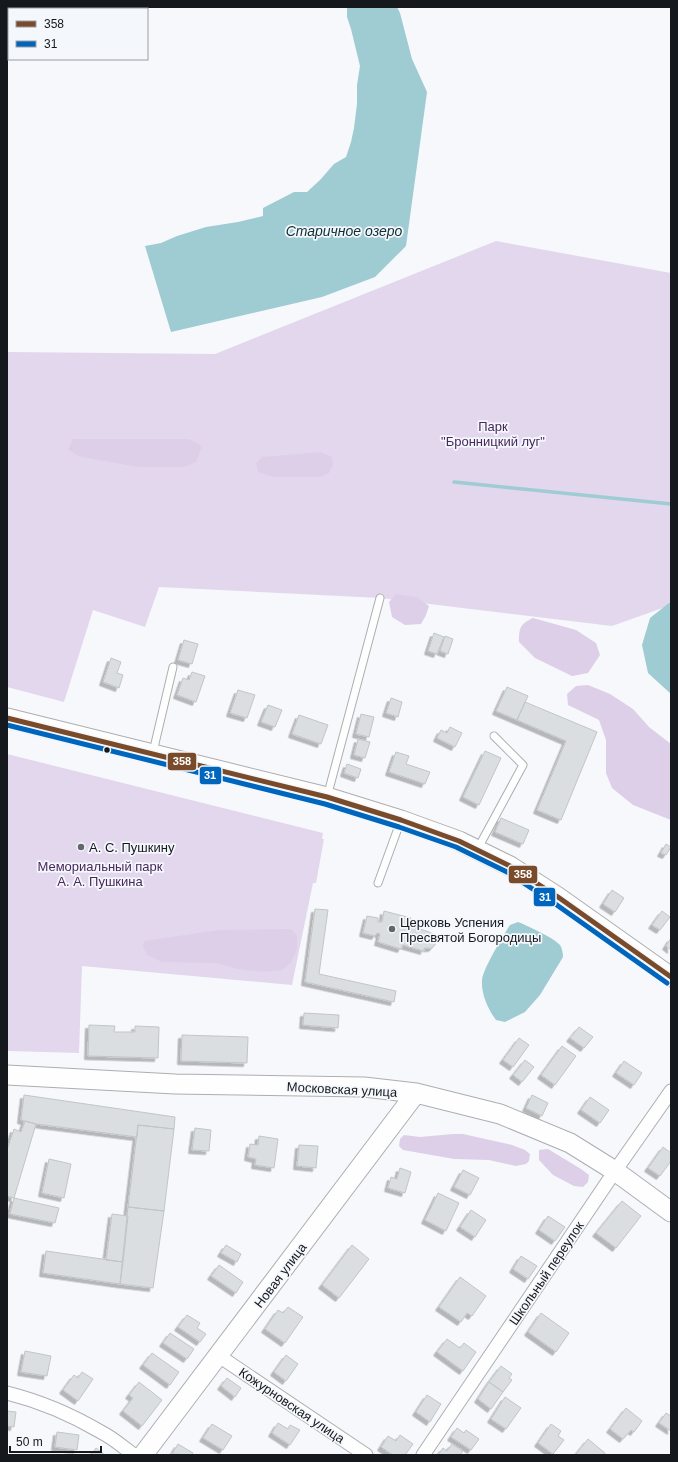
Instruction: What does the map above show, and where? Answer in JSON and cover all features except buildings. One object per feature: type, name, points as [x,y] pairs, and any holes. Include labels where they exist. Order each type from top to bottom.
[{"type":"street","points":[[7,718],[327,797],[401,820],[459,841],[510,866],[558,897],[671,978]]},
{"type":"street","name":"Московская улица","points":[[7,1075],[175,1084],[364,1087],[416,1093],[500,1114],[570,1143],[615,1171],[671,1212]]},
{"type":"street","name":"Школьный переулок","points":[[423,1455],[615,1171],[671,1091]]},
{"type":"street","name":"Новая улица","points":[[143,1455],[416,1093]]},
{"type":"street","name":"Кожурновская улица","points":[[219,1356],[366,1455]]},
{"type":"street","points":[[7,1393],[20,1396],[67,1415],[102,1432],[134,1455]]},
{"type":"lane","points":[[327,797],[380,598]]},
{"type":"lane","points":[[153,754],[174,667]]},
{"type":"lane","points":[[477,850],[523,765],[494,736]]},
{"type":"lane","points":[[378,883],[401,820]]},
{"type":"green space","name":"Парк \"Бронницкий луг\"","points":[[496,241],[671,273],[671,605],[612,626],[380,598],[159,587],[145,627],[93,610],[64,702],[7,687],[7,352],[215,354]]},
{"type":"green space","name":"Мемориальный парк А. А. Пушкина","points":[[7,754],[323,833],[322,839],[324,839],[316,883],[313,883],[292,985],[82,966],[79,1053],[7,1051]]},
{"type":"shaded area","points":[[73,439],[189,439],[202,446],[196,462],[183,467],[139,467],[81,457],[68,450]]},
{"type":"shaded area","points":[[320,452],[332,457],[333,465],[329,473],[321,477],[273,477],[258,472],[256,463],[262,457]]},
{"type":"shaded area","points":[[396,594],[417,597],[429,606],[421,624],[405,625],[392,617],[389,602]]},
{"type":"shaded area","points":[[533,618],[576,630],[596,643],[600,655],[588,673],[572,676],[535,658],[519,642],[521,627],[525,622]]},
{"type":"shaded area","points":[[588,685],[610,694],[633,709],[649,727],[671,744],[671,820],[633,805],[612,788],[606,773],[606,740],[599,720],[568,705],[567,694],[576,686]]},
{"type":"shaded area","points":[[291,929],[297,936],[297,949],[291,963],[282,970],[262,972],[237,969],[216,963],[162,962],[147,955],[143,947],[144,941],[219,930]]},
{"type":"shaded area","points":[[463,1134],[512,1145],[525,1150],[530,1154],[529,1161],[526,1164],[516,1166],[489,1160],[454,1159],[403,1150],[399,1146],[400,1139],[404,1135],[420,1137]]},
{"type":"shaded area","points":[[548,1149],[589,1175],[588,1182],[583,1187],[574,1186],[553,1175],[539,1160],[539,1150]]},
{"type":"water","name":"Старичное озеро","points":[[347,7],[397,7],[400,13],[412,59],[427,92],[406,246],[375,277],[322,297],[171,332],[145,246],[161,243],[177,236],[206,227],[263,216],[263,208],[294,192],[307,192],[334,164],[346,157],[354,128],[360,66],[347,17]]},
{"type":"water","points":[[671,603],[671,694],[648,673],[642,645],[650,618]]},
{"type":"water","points":[[518,922],[557,942],[563,952],[563,957],[540,995],[525,1012],[505,1022],[496,1020],[490,1011],[484,996],[482,980],[489,961],[498,944],[510,925]]},
{"type":"waterway","points":[[454,482],[671,504]]},
{"type":"transit line","name":"358","points":[[7,718],[327,797],[401,820],[459,841],[510,866],[558,897],[671,977]]},
{"type":"transit line","name":"31","points":[[7,725],[325,804],[399,827],[456,847],[507,872],[554,903],[667,983]]},
{"type":"place","name":"А. С. Пушкину","points":[[81,847]]},
{"type":"place","name":"Церковь Успения Пресвятой Богородицы","points":[[392,929]]}]
